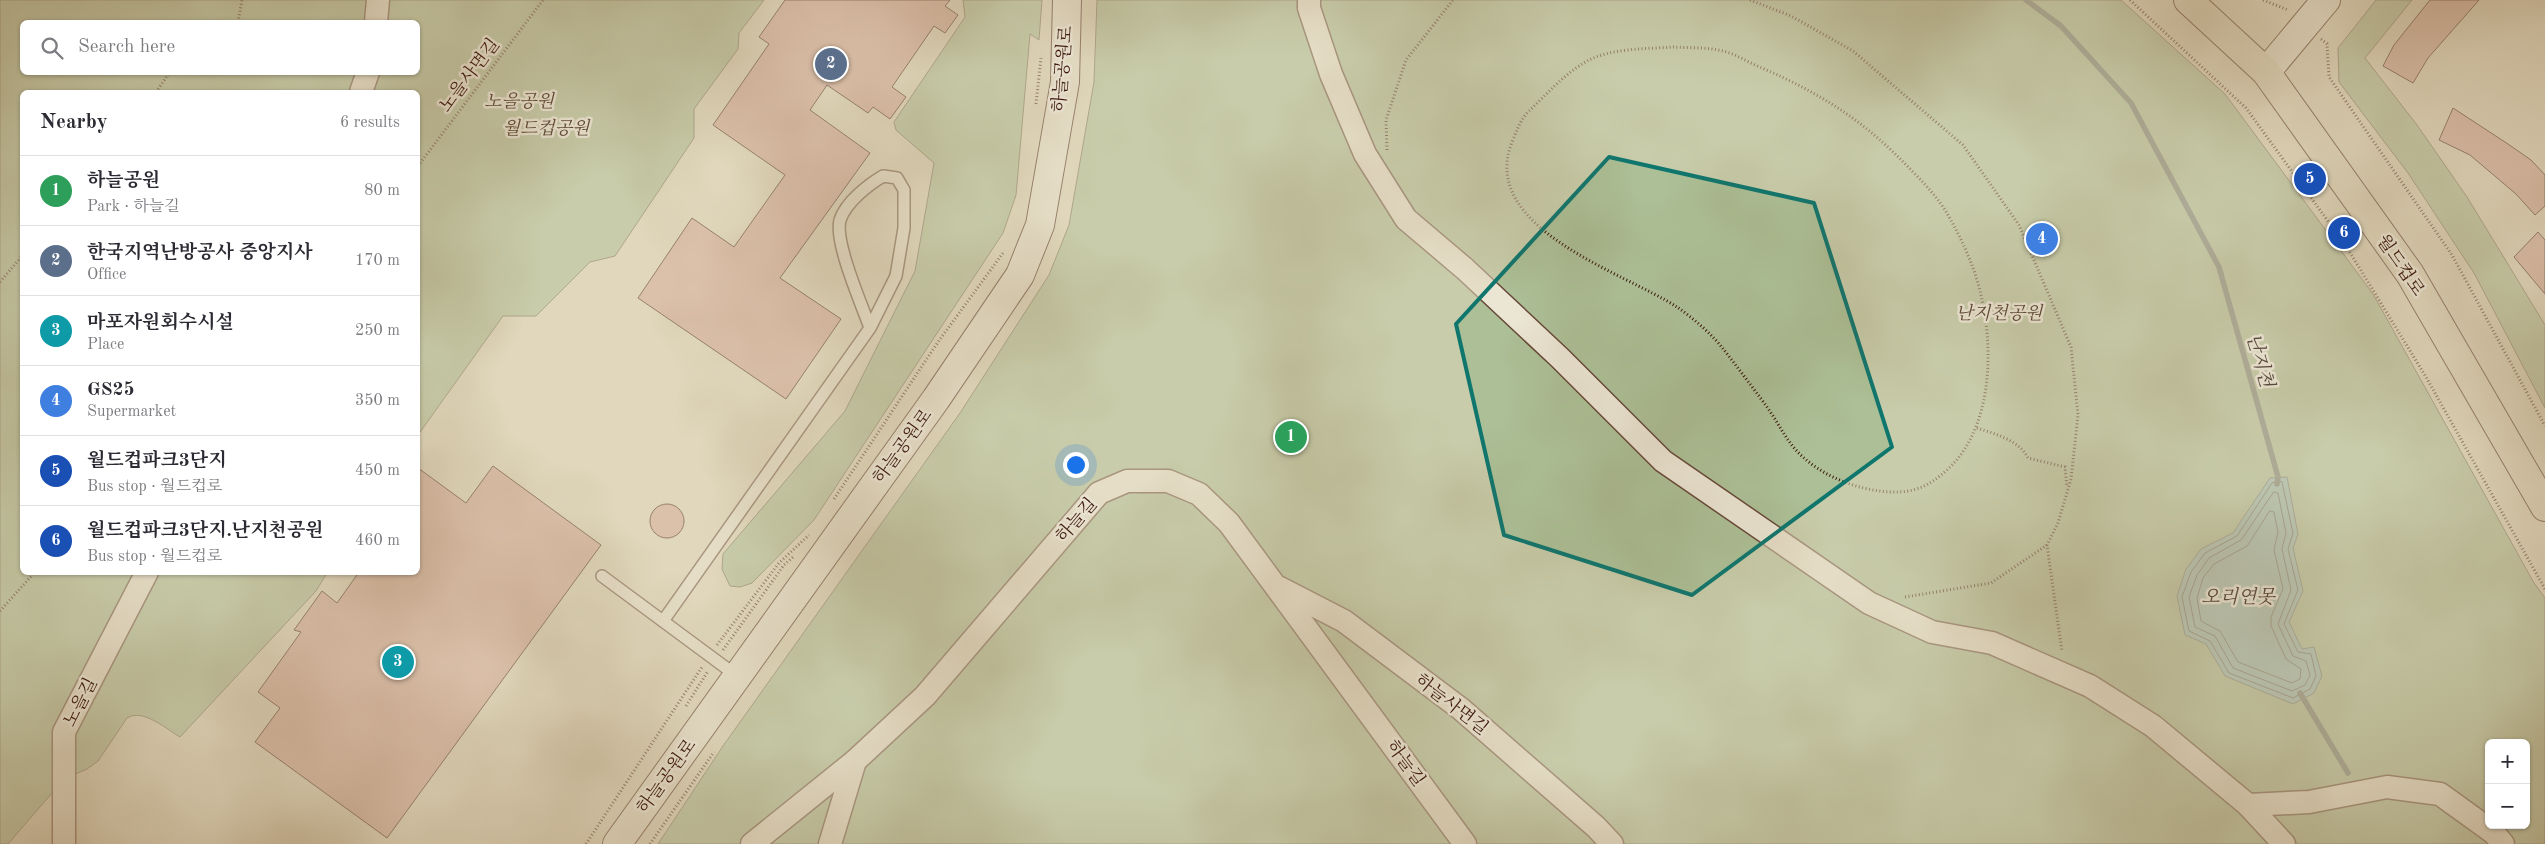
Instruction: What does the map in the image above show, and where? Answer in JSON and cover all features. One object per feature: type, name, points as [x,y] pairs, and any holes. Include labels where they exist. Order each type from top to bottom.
[{"type":"main road","name":"월드컵로","points":[[2188,0],[2266,72],[2410,274],[2545,507]]},
{"type":"street","points":[[376,20],[378,0]]},
{"type":"street","name":"하늘공원로","points":[[617,844],[936,399],[1020,275],[1040,225],[1065,82],[1068,0]]},
{"type":"street","points":[[1309,0],[1309,8],[1331,74],[1365,154],[1406,219],[1494,296],[1663,461],[1869,603],[1932,632],[1992,643],[2090,686],[2153,726],[2248,805],[2284,844]]},
{"type":"street","points":[[2266,72],[2326,0]]},
{"type":"street","points":[[363,90],[367,75]]},
{"type":"street","name":"하늘길","points":[[752,844],[855,761],[925,696],[1099,493],[1127,481],[1168,481],[1199,494],[1229,523],[1465,844]]},
{"type":"street","name":"노을길","points":[[64,844],[64,732],[145,575]]},
{"type":"street","name":"하늘사면길","points":[[1276,585],[1344,621],[1462,709],[1596,827],[1612,844]]},
{"type":"street","points":[[830,844],[855,761]]},
{"type":"street","points":[[2248,805],[2309,802],[2387,787],[2440,794],[2494,833],[2502,844]]},
{"type":"lane","points":[[663,621],[870,328],[896,276],[904,228],[904,190],[897,178],[883,176],[870,184],[850,205],[840,219],[838,236],[870,328]]},
{"type":"lane","points":[[602,576],[737,676]]},
{"type":"path","points":[[238,20],[242,0]]},
{"type":"path","name":"노을사면길","points":[[420,163],[543,0]]},
{"type":"path","points":[[1387,155],[1386,120],[1406,60],[1453,0]]},
{"type":"path","points":[[1750,0],[1791,16],[1853,51],[1963,145],[2019,226],[2071,347],[2078,415],[2068,490],[2058,523],[2047,545],[1990,583],[1869,603]]},
{"type":"path","points":[[2130,0],[2246,108],[2346,246],[2426,377],[2545,589]]},
{"type":"path","points":[[2263,0],[2285,8],[2327,44],[2329,77],[2452,255],[2545,426]]},
{"type":"path","points":[[1673,47],[1723,51],[1780,76],[1847,112],[1891,148],[1928,188],[1944,209],[1973,266],[1986,324],[1988,365],[1983,404],[1977,428],[1957,461],[1924,488],[1909,493],[1881,492],[1860,487],[1818,469],[1795,449],[1720,344],[1678,308],[1620,278],[1559,241],[1532,222],[1517,204],[1510,187],[1506,159],[1521,119],[1556,85],[1590,60],[1627,50],[1673,47]]},
{"type":"path","points":[[1036,105],[1041,55]]},
{"type":"path","points":[[1041,106],[1045,58]]},
{"type":"path","points":[[157,90],[168,75]]},
{"type":"path","points":[[828,507],[938,342],[1004,251]]},
{"type":"path","points":[[0,282],[20,258]]},
{"type":"path","points":[[1977,428],[2004,437],[2025,452],[2028,458],[2065,467],[2068,490]]},
{"type":"path","points":[[586,844],[779,563],[812,532]]},
{"type":"path","points":[[2047,545],[2066,675]]},
{"type":"path","points":[[684,708],[713,658],[784,565],[802,549]]},
{"type":"path","points":[[0,611],[32,575]]},
{"type":"highlighted area","points":[[1609,157],[1814,203],[1892,447],[1692,595],[1504,535],[1456,324]]},
{"type":"green space","name":"월드컵공원","points":[[0,0],[764,0],[739,33],[738,49],[694,109],[694,138],[615,256],[590,262],[536,316],[503,316],[420,432],[420,90],[20,90],[20,575],[326,575],[316,591],[180,737],[147,718],[133,716],[127,718],[98,761],[87,769],[64,779],[8,844],[0,844]]},
{"type":"green space","points":[[963,0],[1042,0],[1039,40],[1030,34],[1016,195],[1003,233],[814,520],[752,583],[740,587],[730,586],[722,569],[723,554],[845,411],[915,271],[934,163],[896,130],[894,122],[965,17]]},
{"type":"green space","name":"난지천공원","points":[[1097,0],[2121,0],[2225,94],[2373,294],[2534,583],[2545,598],[2545,844],[658,844],[723,746],[960,413],[1049,275],[1069,225],[1094,82]]},
{"type":"green space","points":[[2376,0],[2412,0],[2365,58],[2417,125],[2467,197],[2545,325],[2545,408],[2474,273],[2408,173],[2339,82],[2338,48]]},
{"type":"water","name":"오리연못","points":[[2287,477],[2298,534],[2293,548],[2303,591],[2289,622],[2302,649],[2314,647],[2322,676],[2314,693],[2293,704],[2225,676],[2206,644],[2185,635],[2177,596],[2186,569],[2201,549],[2233,533],[2270,478]]},
{"type":"building","points":[[785,0],[950,0],[945,6],[958,15],[945,33],[934,26],[892,87],[906,97],[890,119],[873,107],[868,113],[827,85],[810,110],[870,153],[780,278],[841,319],[786,399],[638,298],[692,218],[734,247],[785,175],[713,125],[769,44],[759,37]]},
{"type":"building","points":[[2430,0],[2479,0],[2428,58],[2413,83],[2383,66],[2394,45]]},
{"type":"building","points":[[2453,108],[2531,160],[2545,175],[2545,206],[2535,215],[2516,194],[2470,155],[2439,140]]},
{"type":"building","points":[[2538,232],[2545,240],[2545,294],[2514,257]]},
{"type":"building","points":[[493,466],[601,545],[387,838],[255,742],[280,708],[258,692],[301,632],[294,630],[322,591],[337,603],[357,575],[420,575],[420,469],[466,503]]},
{"type":"building","points":[[667,504],[679,509],[684,521],[679,533],[667,538],[655,533],[650,521],[655,509]]},
{"type":"waterway","name":"난지천","points":[[2026,0],[2061,26],[2131,103],[2219,267],[2278,477],[2277,484]]},
{"type":"waterway","name":"난지천","points":[[2300,693],[2348,773]]},
{"type":"place","name":"한국지역난방공사 중앙지사","points":[[831,64]]},
{"type":"place","name":"월드컵파크3단지","points":[[2310,179]]},
{"type":"place","name":"월드컵파크3단지.난지천공원","points":[[2344,233]]},
{"type":"place","name":"GS25","points":[[2042,239]]},
{"type":"place","name":"하늘공원","points":[[1291,437]]},
{"type":"place","name":"마포자원회수시설","points":[[398,662]]},
{"type":"park label","name":"노을공원","points":[[519,101]]}]
